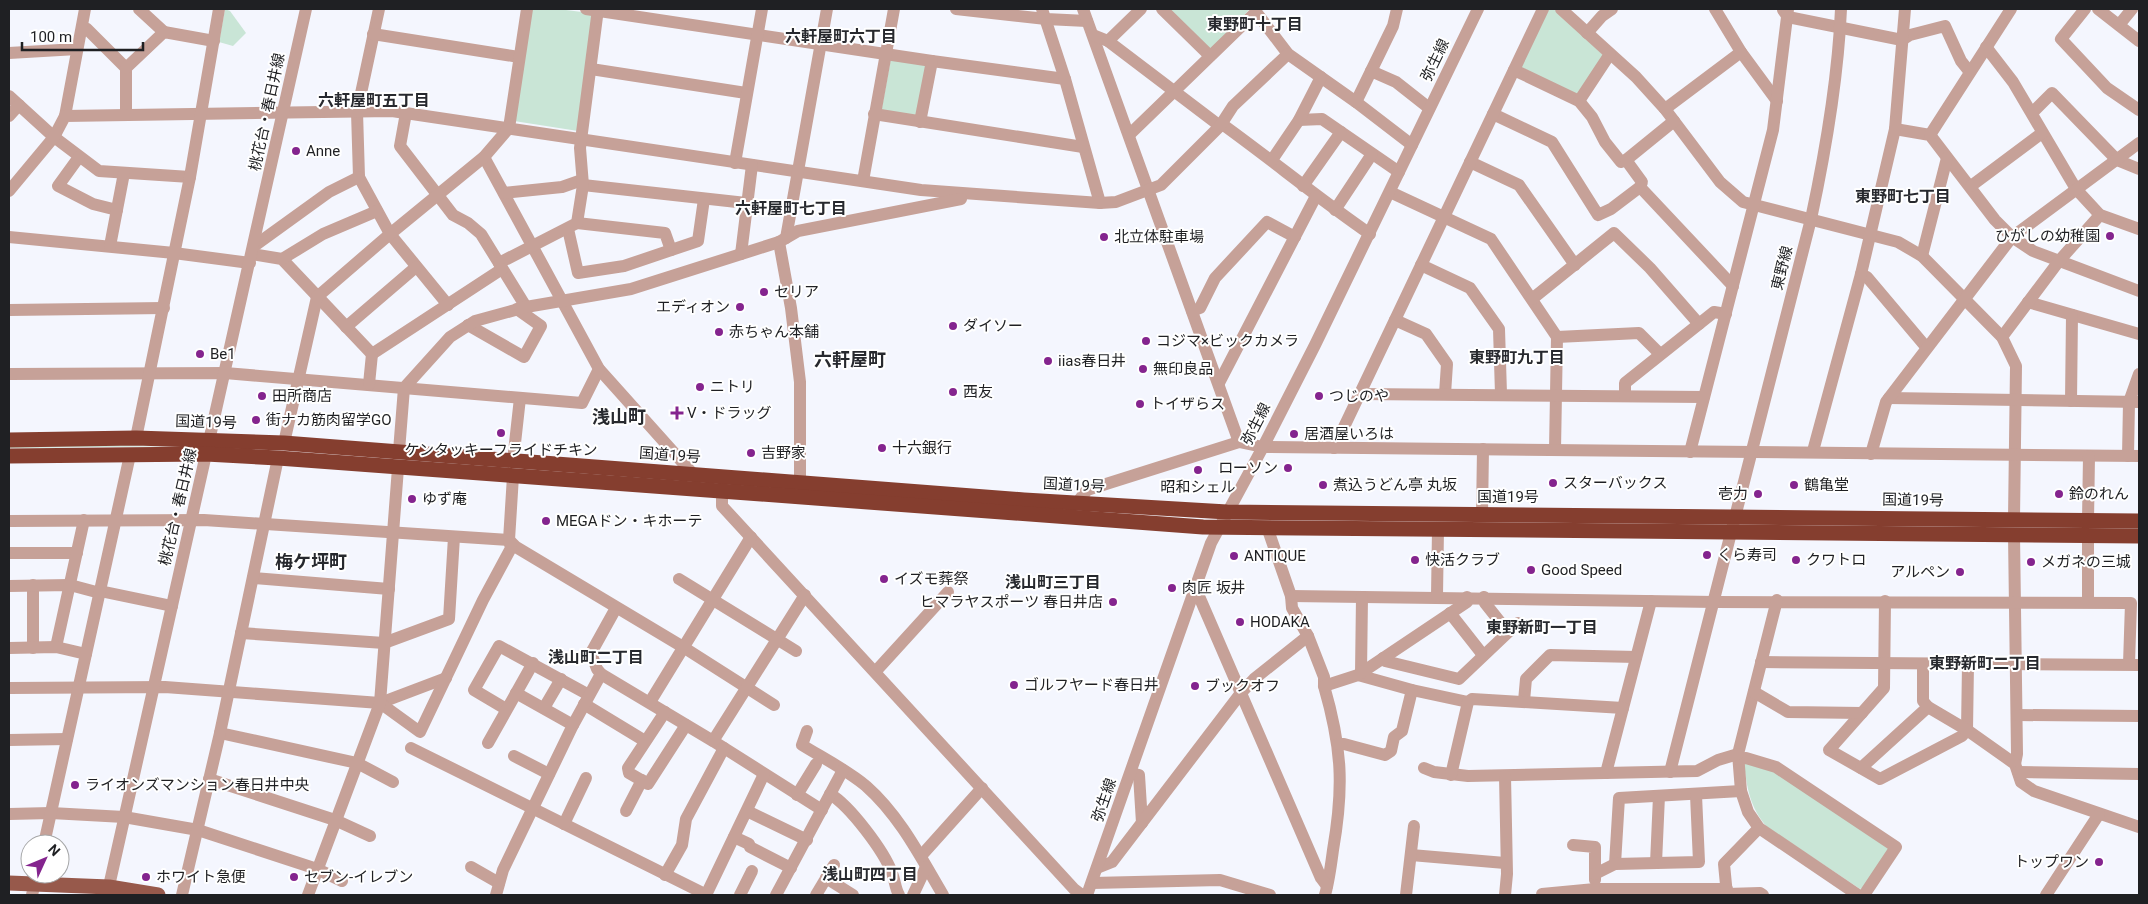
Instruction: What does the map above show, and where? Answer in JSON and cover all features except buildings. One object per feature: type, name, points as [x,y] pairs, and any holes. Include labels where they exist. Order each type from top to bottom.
[{"type":"highway","name":"国道19号","points":[[9,440],[210,439],[399,451],[513,468],[722,492],[1219,527],[2014,535],[2139,521]]},
{"type":"highway","name":"国道19号","points":[[9,456],[206,454],[398,468],[513,468],[693,474],[1017,500],[1227,512],[1736,515],[2014,519],[2139,536]]},
{"type":"main road","points":[[34,884],[158,895]]},
{"type":"street","points":[[9,191],[54,137],[65,116],[85,9]]},
{"type":"street","points":[[140,9],[164,32],[214,41]]},
{"type":"street","points":[[136,438],[190,177],[219,9]]},
{"type":"street","name":"桃花台・春日井線","points":[[108,891],[306,9]]},
{"type":"street","points":[[379,9],[357,112],[359,177],[390,234],[448,305]]},
{"type":"street","points":[[284,443],[317,297],[484,157],[508,128],[527,9]]},
{"type":"street","points":[[704,199],[698,241],[624,266],[578,273],[573,226],[582,183],[582,138],[591,69],[594,9],[757,35],[1065,79]]},
{"type":"street","points":[[735,163],[762,9]]},
{"type":"street","points":[[800,482],[800,382],[783,240],[798,172],[820,43],[828,9]]},
{"type":"street","points":[[863,181],[894,9]]},
{"type":"street","points":[[956,9],[1085,15],[1239,442]]},
{"type":"street","points":[[1108,41],[1141,9]]},
{"type":"street","points":[[1162,9],[1210,56]]},
{"type":"street","points":[[1356,102],[1393,26],[1397,9]]},
{"type":"street","name":"弥生線","points":[[1087,895],[1211,542],[1263,447],[1370,234],[1478,9]]},
{"type":"street","points":[[1334,448],[1543,9]]},
{"type":"street","points":[[1561,9],[1636,77],[1665,109],[1720,182],[1743,202],[1898,242],[1922,256],[2002,337],[2016,366],[2014,519]]},
{"type":"street","points":[[1587,34],[1602,16],[1612,9]]},
{"type":"street","points":[[1715,9],[1741,52],[1777,100]]},
{"type":"street","name":"東野線","points":[[1670,772],[1715,602],[1811,219],[1834,101],[1841,9]]},
{"type":"street","points":[[1813,451],[1861,274],[1895,129],[1905,9]]},
{"type":"street","points":[[1930,135],[1969,71],[2011,9]]},
{"type":"street","points":[[2085,9],[2061,39],[2107,88],[2139,110]]},
{"type":"street","points":[[2098,9],[2139,41]]},
{"type":"street","points":[[2119,25],[2132,9]]},
{"type":"street","points":[[1129,135],[1256,10],[1288,54],[1356,102],[1412,145]]},
{"type":"street","points":[[1690,452],[1773,130],[1786,12],[1840,28],[1902,40],[1910,34],[1945,26],[1962,62],[1969,71]]},
{"type":"street","points":[[1044,14],[1065,79],[1100,202]]},
{"type":"street","points":[[82,28],[87,29],[126,68],[126,115]]},
{"type":"street","points":[[126,68],[164,32]]},
{"type":"street","points":[[373,34],[519,57]]},
{"type":"street","points":[[1093,35],[1108,41],[1174,92],[1272,160],[1316,196],[1370,234]]},
{"type":"street","points":[[1986,47],[2013,82],[2076,189],[2100,215],[2139,229]]},
{"type":"street","points":[[9,53],[78,50]]},
{"type":"street","points":[[1665,109],[1741,52]]},
{"type":"street","points":[[65,116],[392,111],[921,190],[978,196],[1116,202],[1161,185],[1221,125],[1233,106],[1288,54]]},
{"type":"street","points":[[1579,101],[1610,54]]},
{"type":"street","points":[[920,122],[932,61]]},
{"type":"street","points":[[591,69],[746,93]]},
{"type":"street","points":[[1371,70],[1396,82],[1430,108]]},
{"type":"street","points":[[1514,70],[1579,101],[1592,117],[1610,149],[1621,162],[1674,121]]},
{"type":"street","points":[[1272,160],[1299,120],[1321,77]]},
{"type":"street","points":[[2032,112],[2052,93],[2118,160],[2139,169]]},
{"type":"street","points":[[9,96],[54,137],[99,171],[190,177]]},
{"type":"street","points":[[9,116],[18,105]]},
{"type":"street","points":[[406,113],[400,146],[453,215],[468,223],[481,234],[521,308],[541,326],[524,357],[468,326]]},
{"type":"street","points":[[874,114],[1083,147]]},
{"type":"street","points":[[1493,114],[1552,142],[1598,216],[1640,187],[1642,182],[1626,160]]},
{"type":"street","points":[[1299,120],[1322,120],[1399,172]]},
{"type":"street","points":[[1895,129],[1930,135],[1971,186],[1995,220],[2012,238],[2033,251],[2139,291]]},
{"type":"street","points":[[1303,186],[1341,132]]},
{"type":"street","points":[[1971,186],[2042,132]]},
{"type":"street","points":[[1871,454],[1886,402],[1926,347],[2012,238],[2139,143]]},
{"type":"street","points":[[1335,210],[1372,154]]},
{"type":"street","points":[[79,157],[58,186],[93,204],[118,210]]},
{"type":"street","points":[[484,157],[599,368],[693,474]]},
{"type":"street","points":[[1922,256],[1947,158]]},
{"type":"street","points":[[1470,162],[1519,185],[1575,265]]},
{"type":"street","points":[[741,254],[752,165]]},
{"type":"street","points":[[110,246],[124,173]]},
{"type":"street","points":[[252,255],[329,192],[359,177]]},
{"type":"street","points":[[504,193],[582,183],[746,203]]},
{"type":"street","points":[[1640,187],[1733,286]]},
{"type":"street","points":[[1390,192],[1491,239],[1557,337],[1555,450]]},
{"type":"street","points":[[399,451],[404,388],[450,337],[475,321],[521,308],[631,289],[783,240],[798,231],[978,196]]},
{"type":"street","points":[[1219,383],[1316,196]]},
{"type":"street","points":[[9,237],[174,253],[252,255],[282,259],[323,234],[377,211]]},
{"type":"street","points":[[2002,337],[2059,261],[2100,215]]},
{"type":"street","points":[[1192,311],[1200,308],[1215,278],[1267,222],[1295,237]]},
{"type":"street","points":[[372,354],[448,305],[500,266],[533,246],[573,226],[665,232],[671,250]]},
{"type":"street","points":[[1532,299],[1614,233],[1650,268],[1700,324]]},
{"type":"street","points":[[282,259],[372,354],[369,384]]},
{"type":"street","points":[[1421,265],[1470,288],[1499,329],[1501,394]]},
{"type":"street","points":[[346,327],[416,268]]},
{"type":"street","points":[[1861,274],[1867,277],[1926,347]]},
{"type":"street","points":[[2028,302],[2139,334]]},
{"type":"street","points":[[9,310],[164,308]]},
{"type":"street","points":[[1625,396],[1625,383],[1660,354],[1714,312],[1726,314]]},
{"type":"street","points":[[2071,400],[2072,315]]},
{"type":"street","points":[[1395,320],[1426,334],[1432,342],[1446,364],[1445,394]]},
{"type":"street","points":[[1557,337],[1639,333],[1660,354]]},
{"type":"street","points":[[9,374],[225,373],[582,403],[599,368]]},
{"type":"street","points":[[1077,503],[1088,490],[1239,442],[1263,447],[1690,452],[1813,451],[1871,454],[2134,456],[2134,402],[2139,374]]},
{"type":"street","points":[[1360,394],[1704,397]]},
{"type":"street","points":[[380,703],[420,732],[483,600],[511,548],[509,540],[513,468],[520,398]]},
{"type":"street","points":[[1889,398],[2134,402]]},
{"type":"street","points":[[1482,515],[1483,449]]},
{"type":"street","points":[[46,834],[130,454]]},
{"type":"street","points":[[2088,602],[2090,456]]},
{"type":"street","points":[[182,895],[220,733],[278,458]]},
{"type":"street","points":[[308,895],[380,703],[398,468]]},
{"type":"street","points":[[722,492],[722,506],[876,671],[1074,889],[1082,895]]},
{"type":"street","points":[[9,520],[192,520],[264,523],[509,540],[516,547],[683,647],[774,705]]},
{"type":"street","points":[[56,647],[84,520]]},
{"type":"street","points":[[1267,527],[1292,596],[1292,608],[1308,636],[1324,677],[1324,686],[1341,744],[1338,822],[1327,893]]},
{"type":"street","points":[[1438,529],[1438,596]]},
{"type":"street","points":[[2014,535],[2016,768],[2021,782],[2034,791],[2139,828]]},
{"type":"street","points":[[241,633],[384,643],[449,619],[454,537]]},
{"type":"street","points":[[650,702],[751,537]]},
{"type":"street","points":[[9,553],[77,553]]},
{"type":"street","points":[[253,578],[389,589]]},
{"type":"street","points":[[679,579],[796,651]]},
{"type":"street","points":[[33,585],[33,648]]},
{"type":"street","points":[[9,586],[70,585],[172,606]]},
{"type":"street","points":[[1195,587],[1327,893]]},
{"type":"street","points":[[876,671],[948,592]]},
{"type":"street","points":[[665,875],[682,845],[686,819],[746,687],[804,595]]},
{"type":"street","points":[[1292,596],[1438,596],[1715,602],[1777,600],[2131,603],[2134,664],[1761,662]]},
{"type":"street","points":[[1360,674],[1362,597]]},
{"type":"street","points":[[1324,686],[1360,674],[1467,602],[1467,597]]},
{"type":"street","points":[[1382,658],[1385,661],[1459,679],[1513,628],[1485,603],[1484,597]]},
{"type":"street","points":[[1777,600],[1738,756],[1741,791],[1748,812],[1759,828],[1858,895]]},
{"type":"street","points":[[1606,773],[1651,601]]},
{"type":"street","points":[[1885,601],[1884,688],[1829,750],[1880,779],[1962,736],[1967,730],[1968,664]]},
{"type":"street","points":[[616,608],[591,653],[601,674],[650,702],[822,810]]},
{"type":"street","points":[[1450,614],[1483,655]]},
{"type":"street","points":[[1097,868],[1112,862],[1241,693],[1254,679],[1308,636]]},
{"type":"street","points":[[506,709],[474,690],[499,646],[561,679],[586,700],[645,741]]},
{"type":"street","points":[[9,648],[56,647],[86,654]]},
{"type":"street","points":[[1524,701],[1526,679],[1550,656],[1636,657]]},
{"type":"street","points":[[488,743],[533,663]]},
{"type":"street","points":[[1923,664],[1923,701],[1928,707],[1967,730],[2016,768],[2139,774]]},
{"type":"street","points":[[472,867],[498,889],[503,870],[573,725],[601,674]]},
{"type":"street","points":[[1360,674],[1412,690],[1468,702]]},
{"type":"street","points":[[9,688],[154,687],[380,703],[446,678]]},
{"type":"street","points":[[544,708],[561,679]]},
{"type":"street","points":[[1341,744],[1385,755],[1391,752],[1394,737],[1402,731],[1412,690]]},
{"type":"street","points":[[1754,692],[1788,712],[1862,713]]},
{"type":"street","points":[[516,693],[573,725]]},
{"type":"street","points":[[1451,775],[1468,702],[1472,698],[1623,708]]},
{"type":"street","points":[[1861,768],[1928,707]]},
{"type":"street","points":[[665,712],[628,768],[630,773],[648,784],[686,725]]},
{"type":"street","points":[[2017,715],[2139,716]]},
{"type":"street","points":[[807,731],[802,745],[862,783],[881,802],[923,861],[943,895]]},
{"type":"street","points":[[220,733],[357,763],[394,782]]},
{"type":"street","points":[[9,740],[67,740]]},
{"type":"street","points":[[411,748],[706,895],[764,774]]},
{"type":"street","points":[[514,756],[550,774]]},
{"type":"street","points":[[1424,768],[1451,775],[1505,776],[1670,772],[1697,771],[1718,760],[1738,756],[1746,758],[1776,767],[1896,847],[1864,895]]},
{"type":"street","points":[[797,795],[816,764]]},
{"type":"street","points":[[776,895],[843,770]]},
{"type":"street","points":[[1131,772],[1139,776],[1142,824]]},
{"type":"street","points":[[1505,776],[1505,863],[1507,874],[1505,895]]},
{"type":"street","points":[[564,824],[586,778]]},
{"type":"street","points":[[209,779],[335,820],[370,836]]},
{"type":"street","points":[[626,811],[642,780]]},
{"type":"street","points":[[913,895],[923,861],[982,788]]},
{"type":"street","points":[[1615,864],[1619,798],[1741,791]]},
{"type":"street","points":[[830,794],[848,808],[870,836],[892,872],[899,895]]},
{"type":"street","points":[[1595,874],[1615,864],[1699,862],[1696,795]]},
{"type":"street","points":[[1656,863],[1659,796]]},
{"type":"street","points":[[747,811],[806,840]]},
{"type":"street","points":[[9,814],[51,812],[124,817],[198,830],[317,869],[342,881]]},
{"type":"street","points":[[2046,895],[2099,814]]},
{"type":"street","points":[[1406,895],[1414,826]]},
{"type":"street","points":[[1727,893],[1724,864],[1759,828]]},
{"type":"street","points":[[734,837],[791,868]]},
{"type":"street","points":[[1573,845],[1594,847],[1595,892]]},
{"type":"street","points":[[1411,855],[1505,863]]},
{"type":"street","points":[[816,895],[834,865]]},
{"type":"street","points":[[740,895],[752,871]]},
{"type":"street","points":[[826,878],[853,895]]},
{"type":"street","points":[[1092,882],[1220,880],[1270,895]]},
{"type":"street","points":[[1542,894],[1595,892],[1760,893],[1763,895]]},
{"type":"green space","points":[[225,9],[230,11],[246,33],[233,46],[219,42]]},
{"type":"green space","points":[[530,9],[558,9],[590,13],[593,17],[578,131],[514,121]]},
{"type":"green space","points":[[1167,9],[1250,9],[1213,48],[1209,48]]},
{"type":"green space","points":[[1549,9],[1555,9],[1604,56],[1576,96],[1521,67]]},
{"type":"green space","points":[[891,58],[928,66],[918,116],[881,113]]},
{"type":"green space","points":[[9,446],[183,446],[9,448]]},
{"type":"green space","points":[[1747,762],[1767,767],[1891,846],[1864,887],[1860,889],[1767,827],[1757,813],[1750,797],[1744,764]]},
{"type":"place","name":"Anne","points":[[296,151]]},
{"type":"place","name":"ひがしの幼稚園","points":[[2110,236]]},
{"type":"place","name":"北立体駐車場","points":[[1104,237]]},
{"type":"place","name":"セリア","points":[[764,292]]},
{"type":"place","name":"エディオン","points":[[740,307]]},
{"type":"place","name":"ダイソー","points":[[953,326]]},
{"type":"place","name":"赤ちゃん本舗","points":[[719,332]]},
{"type":"place","name":"コジマ×ビックカメラ","points":[[1146,341]]},
{"type":"place","name":"Be1","points":[[200,354]]},
{"type":"place","name":"iias春日井","points":[[1048,361]]},
{"type":"place","name":"無印良品","points":[[1143,369]]},
{"type":"place","name":"ニトリ","points":[[700,387]]},
{"type":"place","name":"西友","points":[[953,392]]},
{"type":"place","name":"田所商店","points":[[262,396]]},
{"type":"place","name":"つじのや","points":[[1319,396]]},
{"type":"place","name":"トイザらス","points":[[1140,404]]},
{"type":"place","name":"V・ドラッグ","points":[[677,413]]},
{"type":"place","name":"街ナカ筋肉留学GO","points":[[256,420]]},
{"type":"place","name":"ケンタッキーフライドチキン","points":[[501,433]]},
{"type":"place","name":"居酒屋いろは","points":[[1294,434]]},
{"type":"place","name":"十六銀行","points":[[882,448]]},
{"type":"place","name":"吉野家","points":[[751,453]]},
{"type":"place","name":"ローソン","points":[[1288,468]]},
{"type":"place","name":"昭和シェル","points":[[1198,470]]},
{"type":"place","name":"スターバックス","points":[[1553,483]]},
{"type":"place","name":"煮込うどん亭 丸坂","points":[[1323,485]]},
{"type":"place","name":"鶴亀堂","points":[[1794,485]]},
{"type":"place","name":"壱力","points":[[1758,494]]},
{"type":"place","name":"鈴のれん","points":[[2059,494]]},
{"type":"place","name":"ゆず庵","points":[[412,499]]},
{"type":"place","name":"MEGAドン・キホーテ","points":[[546,521]]},
{"type":"place","name":"くら寿司","points":[[1707,555]]},
{"type":"place","name":"ANTIQUE","points":[[1234,556]]},
{"type":"place","name":"快活クラブ","points":[[1415,560]]},
{"type":"place","name":"クワトロ","points":[[1796,560]]},
{"type":"place","name":"メガネの三城","points":[[2031,562]]},
{"type":"place","name":"Good Speed","points":[[1531,570]]},
{"type":"place","name":"アルペン","points":[[1960,572]]},
{"type":"place","name":"イズモ葬祭","points":[[884,579]]},
{"type":"place","name":"肉匠 坂井","points":[[1172,588]]},
{"type":"place","name":"ヒマラヤスポーツ 春日井店","points":[[1113,602]]},
{"type":"place","name":"HODAKA","points":[[1240,622]]},
{"type":"place","name":"ゴルフヤード春日井","points":[[1014,685]]},
{"type":"place","name":"ブックオフ","points":[[1195,686]]},
{"type":"place","name":"ライオンズマンション春日井中央","points":[[75,785]]},
{"type":"place","name":"トップワン","points":[[2099,862]]},
{"type":"place","name":"ホワイト急便","points":[[146,877]]},
{"type":"place","name":"セブン-イレブン","points":[[294,877]]},
{"type":"district","name":"東野町十丁目","points":[[1255,24]]},
{"type":"district","name":"六軒屋町六丁目","points":[[841,36]]},
{"type":"district","name":"六軒屋町五丁目","points":[[374,100]]},
{"type":"district","name":"東野町七丁目","points":[[1903,196]]},
{"type":"district","name":"六軒屋町七丁目","points":[[791,208]]},
{"type":"district","name":"東野町九丁目","points":[[1517,357]]},
{"type":"district","name":"六軒屋町","points":[[850,360]]},
{"type":"district","name":"浅山町","points":[[619,417]]},
{"type":"district","name":"梅ケ坪町","points":[[311,562]]},
{"type":"district","name":"浅山町三丁目","points":[[1053,582]]},
{"type":"district","name":"東野新町一丁目","points":[[1542,627]]},
{"type":"district","name":"浅山町二丁目","points":[[596,657]]},
{"type":"district","name":"東野新町二丁目","points":[[1985,663]]},
{"type":"district","name":"浅山町四丁目","points":[[870,874]]}]
